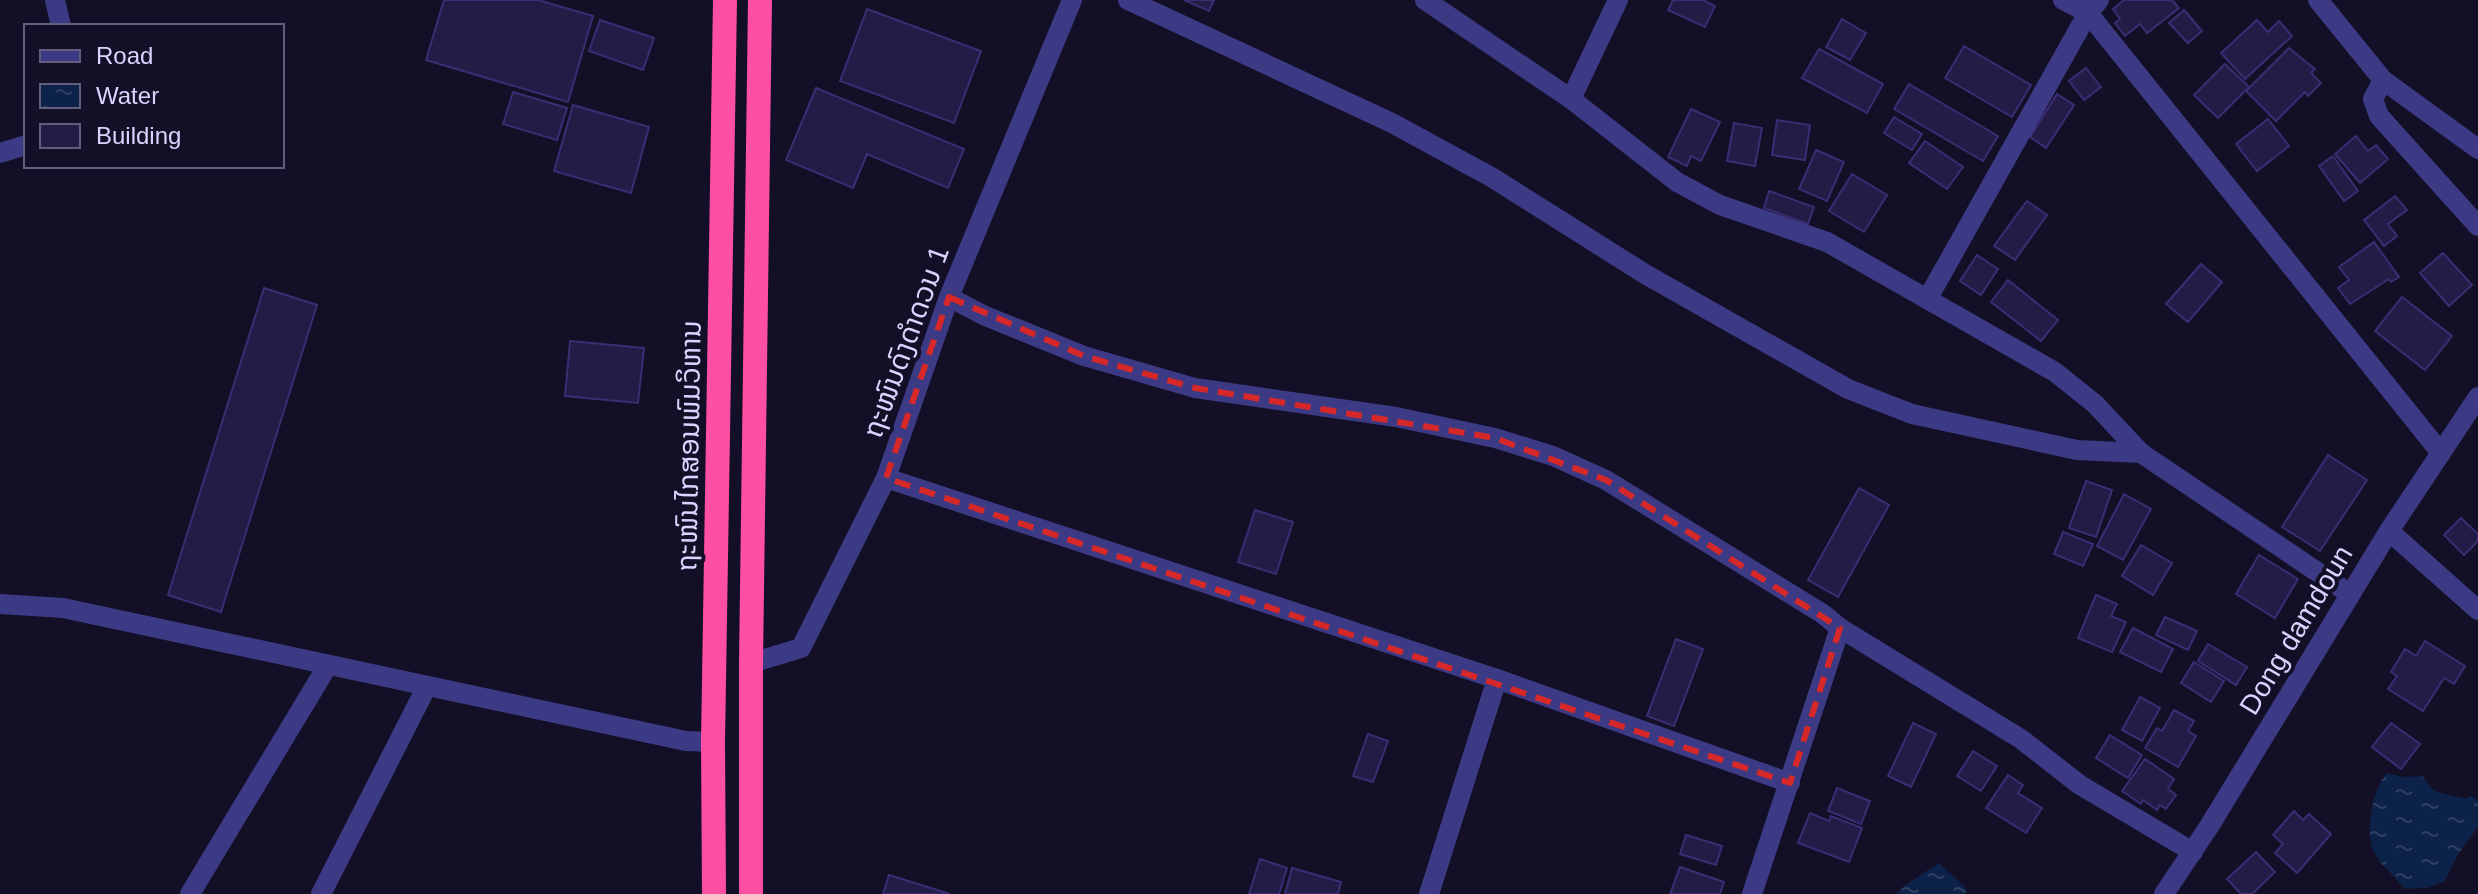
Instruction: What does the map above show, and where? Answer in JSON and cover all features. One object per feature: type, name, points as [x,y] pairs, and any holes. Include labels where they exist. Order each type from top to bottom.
[{"type":"highway","name":"ຖະໜົນໄກສອນພົມວິຫານ","points":[[714,894],[713,742],[725,0]]},
{"type":"highway","points":[[751,894],[760,0]]},
{"type":"street","points":[[55,0],[61,24]]},
{"type":"street","name":"ຖະໜົນດົງດຳດວນ 1","points":[[751,663],[801,648],[886,478],[949,297],[1072,0]]},
{"type":"street","points":[[1128,0],[1392,123],[1493,178],[1645,274],[1848,389],[1912,414],[2077,450],[2141,453]]},
{"type":"street","points":[[1425,0],[1571,99],[1677,182],[1720,205],[1827,242],[2055,372],[2095,404],[2141,453],[2350,594]]},
{"type":"street","points":[[1571,99],[1618,0]]},
{"type":"street","points":[[2063,0],[2094,7],[2441,453]]},
{"type":"street","points":[[2318,0],[2383,80],[2478,149]]},
{"type":"street","points":[[1928,298],[2094,7]]},
{"type":"street","points":[[2383,80],[2373,99],[2379,116],[2478,226]]},
{"type":"street","points":[[0,153],[24,146]]},
{"type":"street","points":[[949,297],[983,315],[1084,356],[1195,388],[1396,417],[1495,438],[1553,456],[1606,480],[1823,614],[1840,628],[2021,739],[2080,785],[2193,852]]},
{"type":"street","name":"Dong damdoun","points":[[2164,894],[2193,852],[2389,531],[2478,397]]},
{"type":"street","points":[[886,478],[1497,679],[1790,783]]},
{"type":"street","points":[[2389,531],[2478,610]]},
{"type":"street","points":[[0,604],[63,608],[686,741],[713,742]]},
{"type":"street","points":[[1752,894],[1840,628]]},
{"type":"street","points":[[190,894],[328,665]]},
{"type":"street","points":[[1429,894],[1497,679]]},
{"type":"street","points":[[321,894],[427,686]]},
{"type":"highlighted area","points":[[949,297],[1084,356],[1195,388],[1495,438],[1606,480],[1840,628],[1790,783],[886,478]]},
{"type":"water","points":[[2387,773],[2404,777],[2422,776],[2434,791],[2465,799],[2471,796],[2478,800],[2478,827],[2458,854],[2445,881],[2431,887],[2405,889],[2376,856],[2370,837],[2371,813],[2377,790]]},
{"type":"water","points":[[1939,863],[1967,889],[1965,894],[1896,894],[1905,885]]},
{"type":"building","points":[[444,0],[538,0],[593,16],[568,102],[426,60]]},
{"type":"building","points":[[1184,0],[1214,0],[1209,11]]},
{"type":"building","points":[[1673,0],[1703,0],[1715,6],[1705,27],[1668,10]]},
{"type":"building","points":[[2124,0],[2172,0],[2179,8],[2147,33],[2140,24],[2125,36],[2115,23],[2120,19],[2113,9]]},
{"type":"building","points":[[867,9],[981,51],[954,123],[840,81]]},
{"type":"building","points":[[2184,10],[2202,31],[2188,43],[2169,23]]},
{"type":"building","points":[[1842,19],[1866,33],[1850,60],[1826,47]]},
{"type":"building","points":[[600,20],[654,38],[643,70],[589,51]]},
{"type":"building","points":[[2257,20],[2268,32],[2279,21],[2292,36],[2245,79],[2221,53]]},
{"type":"building","points":[[1964,46],[2031,85],[2012,117],[1945,78]]},
{"type":"building","points":[[2289,48],[2315,69],[2311,73],[2321,83],[2308,96],[2305,92],[2276,121],[2246,91]]},
{"type":"building","points":[[1819,49],[1883,84],[1867,113],[1802,78]]},
{"type":"building","points":[[2225,64],[2249,87],[2218,118],[2194,95]]},
{"type":"building","points":[[2086,68],[2101,87],[2084,100],[2069,81]]},
{"type":"building","points":[[1909,84],[1998,136],[1983,161],[1894,109]]},
{"type":"building","points":[[816,88],[964,149],[948,188],[867,154],[853,188],[786,160]]},
{"type":"building","points":[[513,92],[567,108],[557,140],[503,124]]},
{"type":"building","points":[[2057,94],[2074,105],[2046,148],[2030,137]]},
{"type":"building","points":[[573,105],[649,127],[631,193],[554,171]]},
{"type":"building","points":[[1691,109],[1720,122],[1701,161],[1691,156],[1687,166],[1668,157]]},
{"type":"building","points":[[1894,117],[1922,134],[1912,150],[1884,133]]},
{"type":"building","points":[[2268,119],[2289,146],[2257,171],[2236,144]]},
{"type":"building","points":[[1777,120],[1810,125],[1805,160],[1772,155]]},
{"type":"building","points":[[1734,123],[1762,128],[1755,166],[1727,161]]},
{"type":"building","points":[[2356,136],[2368,151],[2376,145],[2388,159],[2360,183],[2335,154]]},
{"type":"building","points":[[1925,141],[1963,167],[1947,189],[1909,163]]},
{"type":"building","points":[[1816,150],[1844,162],[1827,201],[1799,189]]},
{"type":"building","points":[[2333,156],[2358,191],[2344,201],[2319,166]]},
{"type":"building","points":[[1852,174],[1887,195],[1864,232],[1829,211]]},
{"type":"building","points":[[1769,191],[1814,207],[1808,224],[1764,208]]},
{"type":"building","points":[[2395,196],[2407,210],[2388,224],[2397,236],[2384,246],[2364,220]]},
{"type":"building","points":[[2027,201],[2047,215],[2015,260],[1994,246]]},
{"type":"building","points":[[2374,242],[2399,277],[2391,282],[2389,279],[2350,304],[2338,288],[2349,280],[2339,267]]},
{"type":"building","points":[[2443,253],[2472,285],[2449,306],[2420,273]]},
{"type":"building","points":[[1977,255],[1998,269],[1981,295],[1960,281]]},
{"type":"building","points":[[2201,264],[2222,282],[2188,322],[2166,304]]},
{"type":"building","points":[[2008,280],[2058,320],[2041,341],[1991,302]]},
{"type":"building","points":[[264,288],[317,305],[221,612],[168,595]]},
{"type":"building","points":[[2402,297],[2452,336],[2425,370],[2375,331]]},
{"type":"building","points":[[570,341],[644,348],[638,403],[565,396]]},
{"type":"building","points":[[2328,455],[2367,480],[2320,551],[2282,527]]},
{"type":"building","points":[[2086,481],[2112,490],[2096,537],[2069,528]]},
{"type":"building","points":[[1859,488],[1889,505],[1838,597],[1808,580]]},
{"type":"building","points":[[2124,494],[2151,509],[2123,560],[2097,546]]},
{"type":"building","points":[[1255,510],[1293,522],[1276,574],[1238,562]]},
{"type":"building","points":[[2461,518],[2478,534],[2478,541],[2464,555],[2444,535]]},
{"type":"building","points":[[2063,532],[2093,544],[2083,566],[2054,554]]},
{"type":"building","points":[[2141,545],[2172,563],[2153,595],[2122,576]]},
{"type":"building","points":[[2259,555],[2298,579],[2275,618],[2236,594]]},
{"type":"building","points":[[2096,595],[2117,604],[2111,616],[2126,622],[2112,652],[2078,638]]},
{"type":"building","points":[[2165,617],[2197,631],[2188,650],[2156,635]]},
{"type":"building","points":[[2133,628],[2173,649],[2161,672],[2120,652]]},
{"type":"building","points":[[1676,639],[1703,649],[1674,726],[1647,716]]},
{"type":"building","points":[[2425,641],[2465,666],[2454,684],[2444,678],[2423,711],[2388,689],[2397,676],[2391,672],[2405,649],[2416,656]]},
{"type":"building","points":[[2208,644],[2247,667],[2236,685],[2198,661]]},
{"type":"building","points":[[2194,662],[2224,681],[2211,702],[2181,683]]},
{"type":"building","points":[[2140,697],[2160,708],[2142,741],[2122,730]]},
{"type":"building","points":[[2174,710],[2194,721],[2188,731],[2196,736],[2178,767],[2145,748],[2157,728],[2162,731]]},
{"type":"building","points":[[1913,723],[1936,734],[1911,787],[1888,776]]},
{"type":"building","points":[[2391,723],[2420,744],[2401,769],[2372,747]]},
{"type":"building","points":[[1368,734],[1388,741],[1373,782],[1353,776]]},
{"type":"building","points":[[2110,735],[2142,755],[2128,778],[2096,758]]},
{"type":"building","points":[[1973,751],[1997,766],[1981,791],[1957,776]]},
{"type":"building","points":[[2145,759],[2174,779],[2168,789],[2176,795],[2166,809],[2160,805],[2157,810],[2143,800],[2141,804],[2122,791]]},
{"type":"building","points":[[2008,775],[2023,785],[2018,793],[2042,808],[2026,833],[1986,808]]},
{"type":"building","points":[[1837,788],[1870,801],[1861,824],[1828,811]]},
{"type":"building","points":[[2294,811],[2303,820],[2309,814],[2331,834],[2297,873],[2275,853],[2283,844],[2273,835]]},
{"type":"building","points":[[1810,813],[1829,821],[1831,816],[1862,828],[1849,862],[1798,843]]},
{"type":"building","points":[[1686,835],[1722,846],[1716,865],[1680,854]]},
{"type":"building","points":[[2256,852],[2275,872],[2252,894],[2241,894],[2227,879]]},
{"type":"building","points":[[1260,859],[1287,868],[1279,894],[1249,894]]},
{"type":"building","points":[[1680,867],[1724,882],[1720,894],[1670,894]]},
{"type":"building","points":[[1292,868],[1341,882],[1338,894],[1285,894]]},
{"type":"building","points":[[889,875],[950,894],[883,894]]}]
